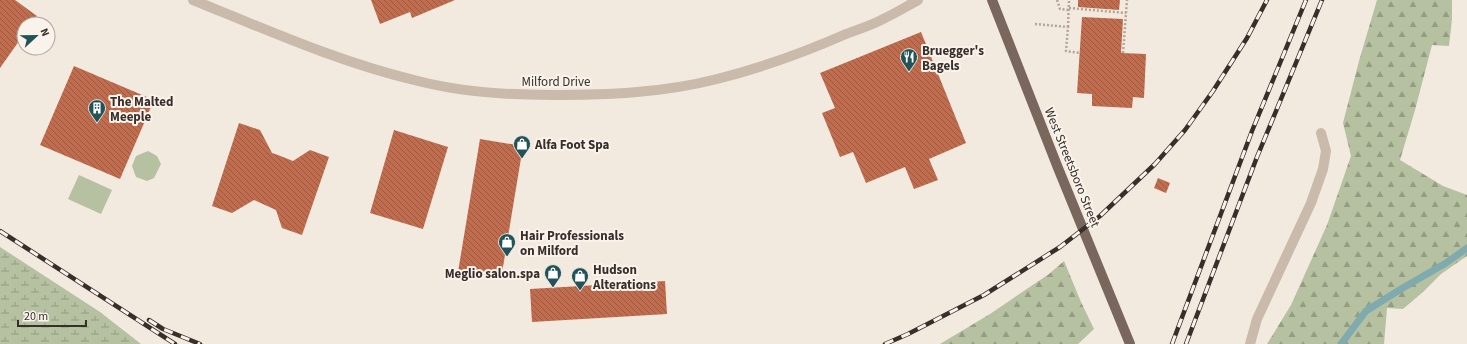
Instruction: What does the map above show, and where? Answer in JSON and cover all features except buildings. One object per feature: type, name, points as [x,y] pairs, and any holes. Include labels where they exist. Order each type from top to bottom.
[{"type":"main road","name":"West Streetsboro Street","points":[[992,0],[1058,168],[1130,344]]},
{"type":"street","name":"Milford Drive","points":[[193,0],[330,55],[418,81],[496,93],[573,94],[639,91],[681,86],[716,79],[829,42],[884,19],[918,0]]},
{"type":"street","points":[[1250,344],[1257,319],[1311,203],[1323,169],[1326,151],[1320,132]]},
{"type":"path","points":[[1057,0],[1060,9],[1126,13]]},
{"type":"path","points":[[1069,0],[1066,51],[1080,53]]},
{"type":"path","points":[[1122,53],[1127,0]]},
{"type":"path","points":[[1035,24],[1068,27]]},
{"type":"green space","points":[[1377,0],[1452,0],[1452,19],[1449,46],[1432,45],[1400,160],[1443,186],[1467,195],[1467,256],[1441,274],[1403,309],[1387,308],[1384,344],[1267,344],[1291,305],[1327,225],[1351,156],[1343,123]]},
{"type":"green space","points":[[148,151],[157,156],[161,164],[154,178],[147,181],[136,177],[132,166],[136,156]]},
{"type":"green space","points":[[79,175],[112,190],[101,214],[68,199]]},
{"type":"green space","points":[[0,247],[100,312],[141,344],[0,344]]},
{"type":"green space","points":[[1064,261],[1094,329],[1078,344],[940,344],[990,314],[1049,274]]},
{"type":"waterway","points":[[1341,344],[1366,311],[1446,263],[1467,248]]},
{"type":"railway","points":[[885,344],[908,334],[984,295],[1060,247],[1100,216],[1155,164],[1185,130],[1213,91],[1247,38],[1267,0]]},
{"type":"railway","points":[[1172,344],[1252,131],[1306,0]]},
{"type":"railway","points":[[1186,344],[1257,157],[1322,0]]},
{"type":"railway","points":[[0,231],[175,344]]},
{"type":"railway","points":[[149,320],[163,329],[200,344]]},
{"type":"place","name":"Bruegger's Bagels","points":[[909,72]]},
{"type":"place","name":"The Malted Meeple","points":[[97,123]]},
{"type":"place","name":"Alfa Foot Spa","points":[[522,159]]},
{"type":"place","name":"Hair Professionals on Milford","points":[[507,257]]},
{"type":"place","name":"Meglio salon.spa","points":[[553,288]]},
{"type":"place","name":"Hudson Alterations","points":[[580,291]]}]
